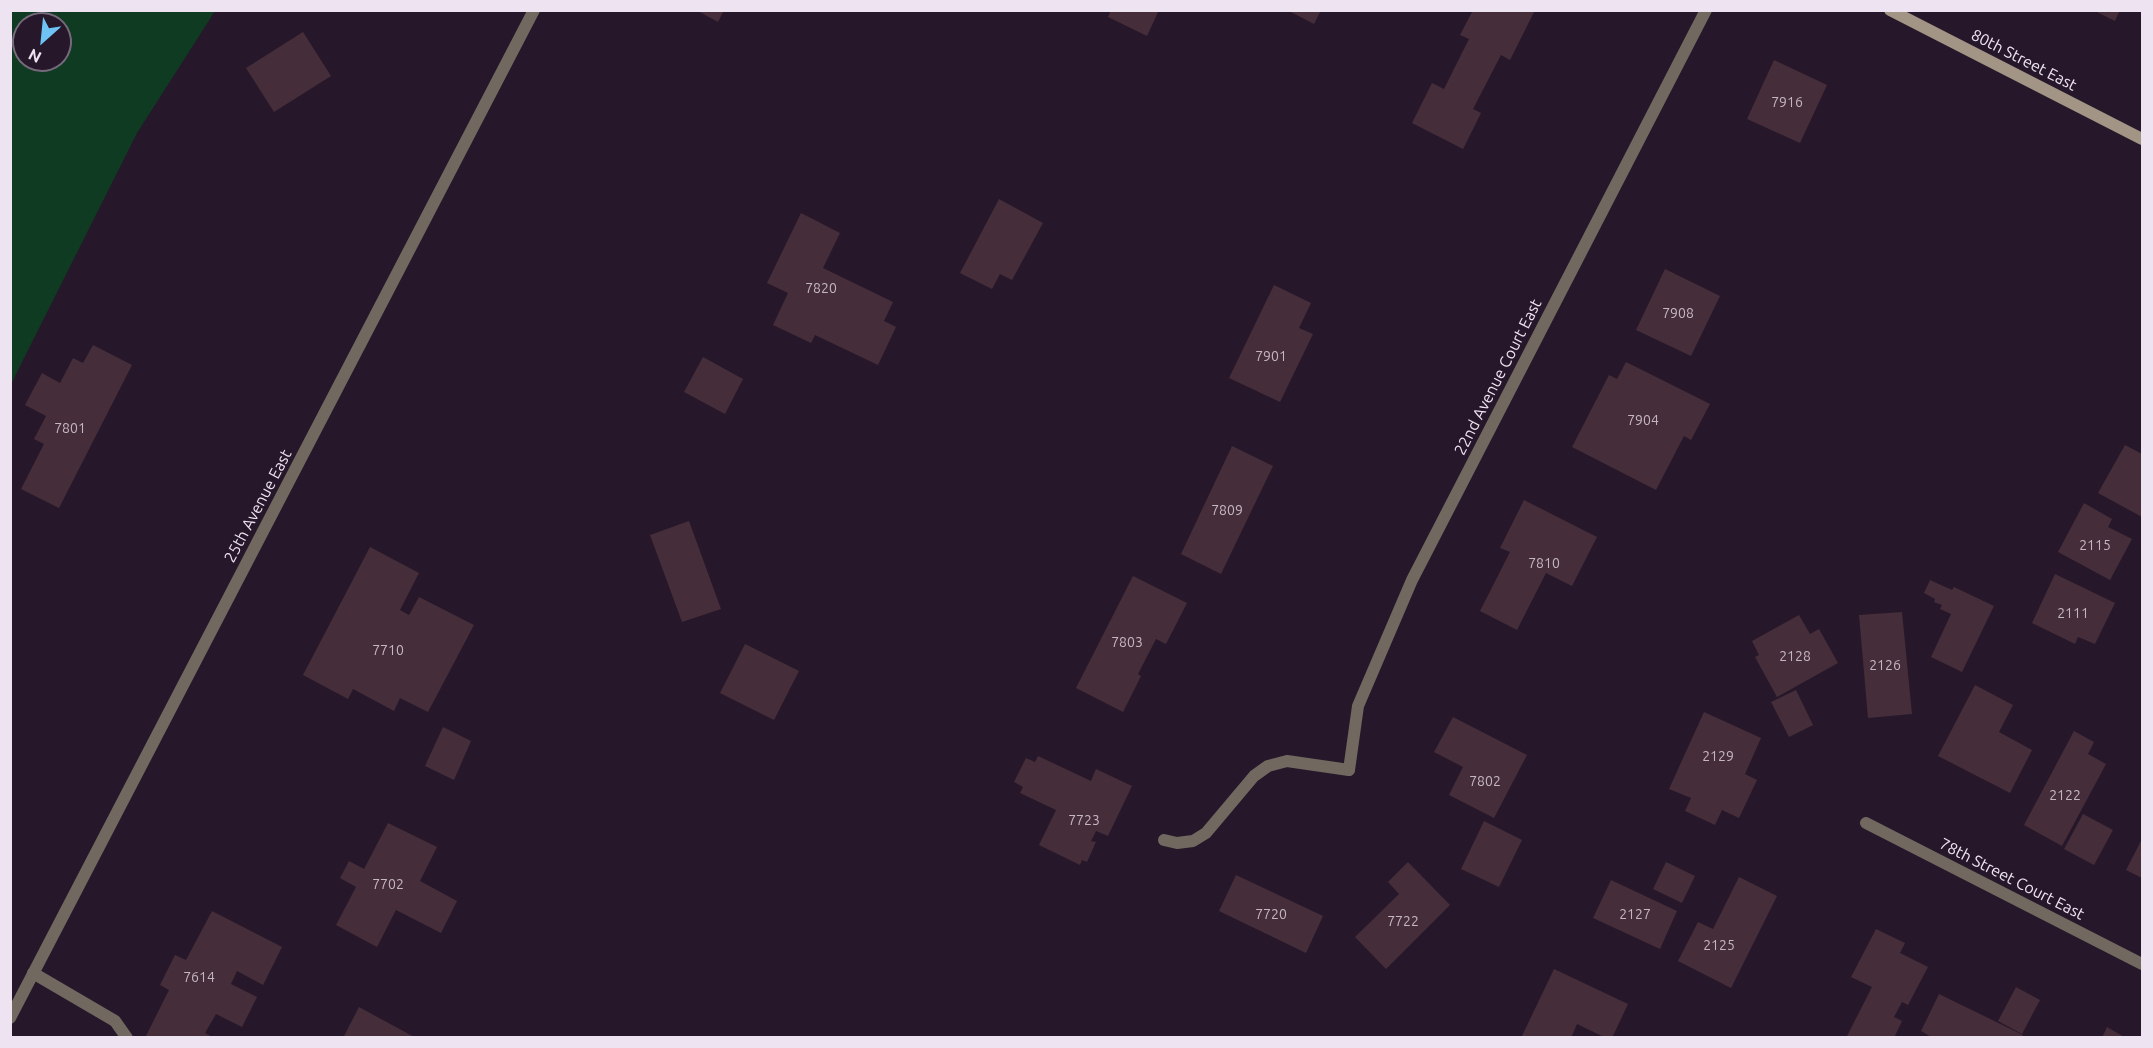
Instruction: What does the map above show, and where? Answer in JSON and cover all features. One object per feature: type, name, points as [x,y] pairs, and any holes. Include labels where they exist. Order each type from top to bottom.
[{"type":"street","name":"25th Avenue East","points":[[10,1018],[534,10]]},
{"type":"street","name":"22nd Avenue Court East","points":[[1164,840],[1177,843],[1193,841],[1206,832],[1254,776],[1268,766],[1287,761],[1348,770],[1358,706],[1412,580],[1706,10]]},
{"type":"street","name":"80th Street East","points":[[1890,10],[2142,139]]},
{"type":"street","name":"78th Street Court East","points":[[1866,823],[2142,964]]},
{"type":"street","points":[[33,974],[116,1021],[127,1038]]},
{"type":"green space","points":[[11,10],[215,11],[137,133],[11,384]]},
{"type":"building","points":[[696,10],[724,10],[718,22]]},
{"type":"building","points":[[1111,10],[1159,10],[1147,36],[1108,17]]},
{"type":"building","points":[[1287,10],[1321,10],[1314,24]]},
{"type":"building","points":[[1473,10],[1535,10],[1510,60],[1501,55],[1473,109],[1481,113],[1463,149],[1412,123],[1432,83],[1444,89],[1469,39],[1460,35]]},
{"type":"building","points":[[2093,10],[2120,10],[2115,21]]},
{"type":"building","points":[[303,32],[331,76],[274,112],[246,68]]},
{"type":"building","points":[[1774,60],[1827,85],[1800,143],[1747,119]]},
{"type":"building","points":[[999,199],[1043,223],[1012,280],[1000,274],[992,289],[960,273]]},
{"type":"building","points":[[801,213],[840,233],[823,268],[893,302],[884,321],[896,327],[878,365],[815,335],[811,343],[773,325],[788,293],[767,283]]},
{"type":"building","points":[[1665,269],[1720,296],[1691,356],[1636,330]]},
{"type":"building","points":[[1274,285],[1311,303],[1299,328],[1313,334],[1280,402],[1229,378]]},
{"type":"building","points":[[93,345],[132,365],[59,508],[21,489],[44,444],[34,439],[46,416],[25,405],[42,373],[60,383],[73,358],[83,363]]},
{"type":"building","points":[[703,357],[743,379],[725,414],[684,392]]},
{"type":"building","points":[[1626,362],[1710,404],[1691,440],[1684,436],[1656,490],[1572,447],[1609,375],[1617,379]]},
{"type":"building","points":[[2125,445],[2142,454],[2142,517],[2098,493]]},
{"type":"building","points":[[1232,446],[1273,466],[1221,574],[1181,554]]},
{"type":"building","points":[[1524,500],[1597,537],[1572,586],[1546,573],[1517,630],[1480,611],[1510,552],[1500,548]]},
{"type":"building","points":[[2084,503],[2112,519],[2108,527],[2132,539],[2110,580],[2058,552]]},
{"type":"building","points":[[689,521],[721,609],[682,622],[650,535]]},
{"type":"building","points":[[370,547],[419,573],[400,610],[409,615],[419,597],[474,625],[428,712],[400,698],[394,711],[353,689],[348,699],[303,675]]},
{"type":"building","points":[[2055,574],[2115,603],[2095,644],[2078,637],[2075,644],[2032,623]]},
{"type":"building","points":[[1133,576],[1187,603],[1166,644],[1156,639],[1138,674],[1141,676],[1123,712],[1076,688]]},
{"type":"building","points":[[1930,580],[1952,590],[1954,587],[1994,606],[1962,672],[1931,657],[1951,614],[1940,609],[1942,605],[1934,602],[1935,599],[1924,593]]},
{"type":"building","points":[[1902,612],[1912,714],[1868,718],[1859,615]]},
{"type":"building","points":[[1799,615],[1810,634],[1819,629],[1838,663],[1777,697],[1755,657],[1759,655],[1752,641]]},
{"type":"building","points":[[745,644],[799,671],[774,720],[720,693]]},
{"type":"building","points":[[1975,685],[2013,705],[1999,732],[2032,750],[2010,793],[1938,756]]},
{"type":"building","points":[[1796,690],[1813,725],[1789,737],[1771,702]]},
{"type":"building","points":[[1704,712],[1761,738],[1745,774],[1757,780],[1739,818],[1722,810],[1715,825],[1685,811],[1691,798],[1669,789]]},
{"type":"building","points":[[1453,717],[1527,755],[1494,818],[1449,795],[1463,767],[1434,752]]},
{"type":"building","points":[[443,727],[471,741],[454,780],[425,766]]},
{"type":"building","points":[[2074,731],[2094,742],[2088,754],[2106,764],[2062,846],[2024,825]]},
{"type":"building","points":[[1038,756],[1091,781],[1096,769],[1132,786],[1108,836],[1096,831],[1091,841],[1096,842],[1087,862],[1082,860],[1080,865],[1039,845],[1056,810],[1020,793],[1023,787],[1014,782],[1026,758],[1035,762]]},
{"type":"building","points":[[2083,814],[2113,830],[2094,865],[2064,849]]},
{"type":"building","points":[[1484,821],[1522,840],[1499,887],[1461,869]]},
{"type":"building","points":[[388,823],[437,847],[420,881],[457,901],[441,933],[396,910],[377,947],[336,925],[356,887],[340,878],[349,861],[364,869]]},
{"type":"building","points":[[2142,839],[2142,878],[2126,870]]},
{"type":"building","points":[[1408,862],[1450,905],[1386,969],[1355,937],[1399,894],[1388,882]]},
{"type":"building","points":[[1666,862],[1695,876],[1682,903],[1653,889]]},
{"type":"building","points":[[1236,875],[1323,916],[1306,953],[1219,911]]},
{"type":"building","points":[[1739,877],[1777,896],[1731,988],[1678,961],[1698,922],[1713,929]]},
{"type":"building","points":[[1611,880],[1677,911],[1660,949],[1593,918]]},
{"type":"building","points":[[212,911],[282,947],[263,985],[237,971],[231,984],[257,997],[242,1027],[216,1014],[205,1033],[214,1038],[145,1038],[169,990],[160,985],[175,955],[186,960]]},
{"type":"building","points":[[1876,929],[1905,943],[1900,953],[1928,967],[1908,1005],[1902,1002],[1894,1017],[1902,1021],[1894,1038],[1846,1038],[1872,987],[1851,977]]},
{"type":"building","points":[[1554,969],[1628,1004],[1612,1038],[1606,1038],[1577,1024],[1571,1038],[1522,1036]]},
{"type":"building","points":[[2016,987],[2040,1000],[2022,1034],[1998,1021]]},
{"type":"building","points":[[1939,994],[2023,1035],[2022,1038],[1933,1038],[1921,1031]]},
{"type":"building","points":[[359,1007],[416,1038],[343,1038]]},
{"type":"building","points":[[2107,1027],[2126,1038],[2102,1038]]}]
